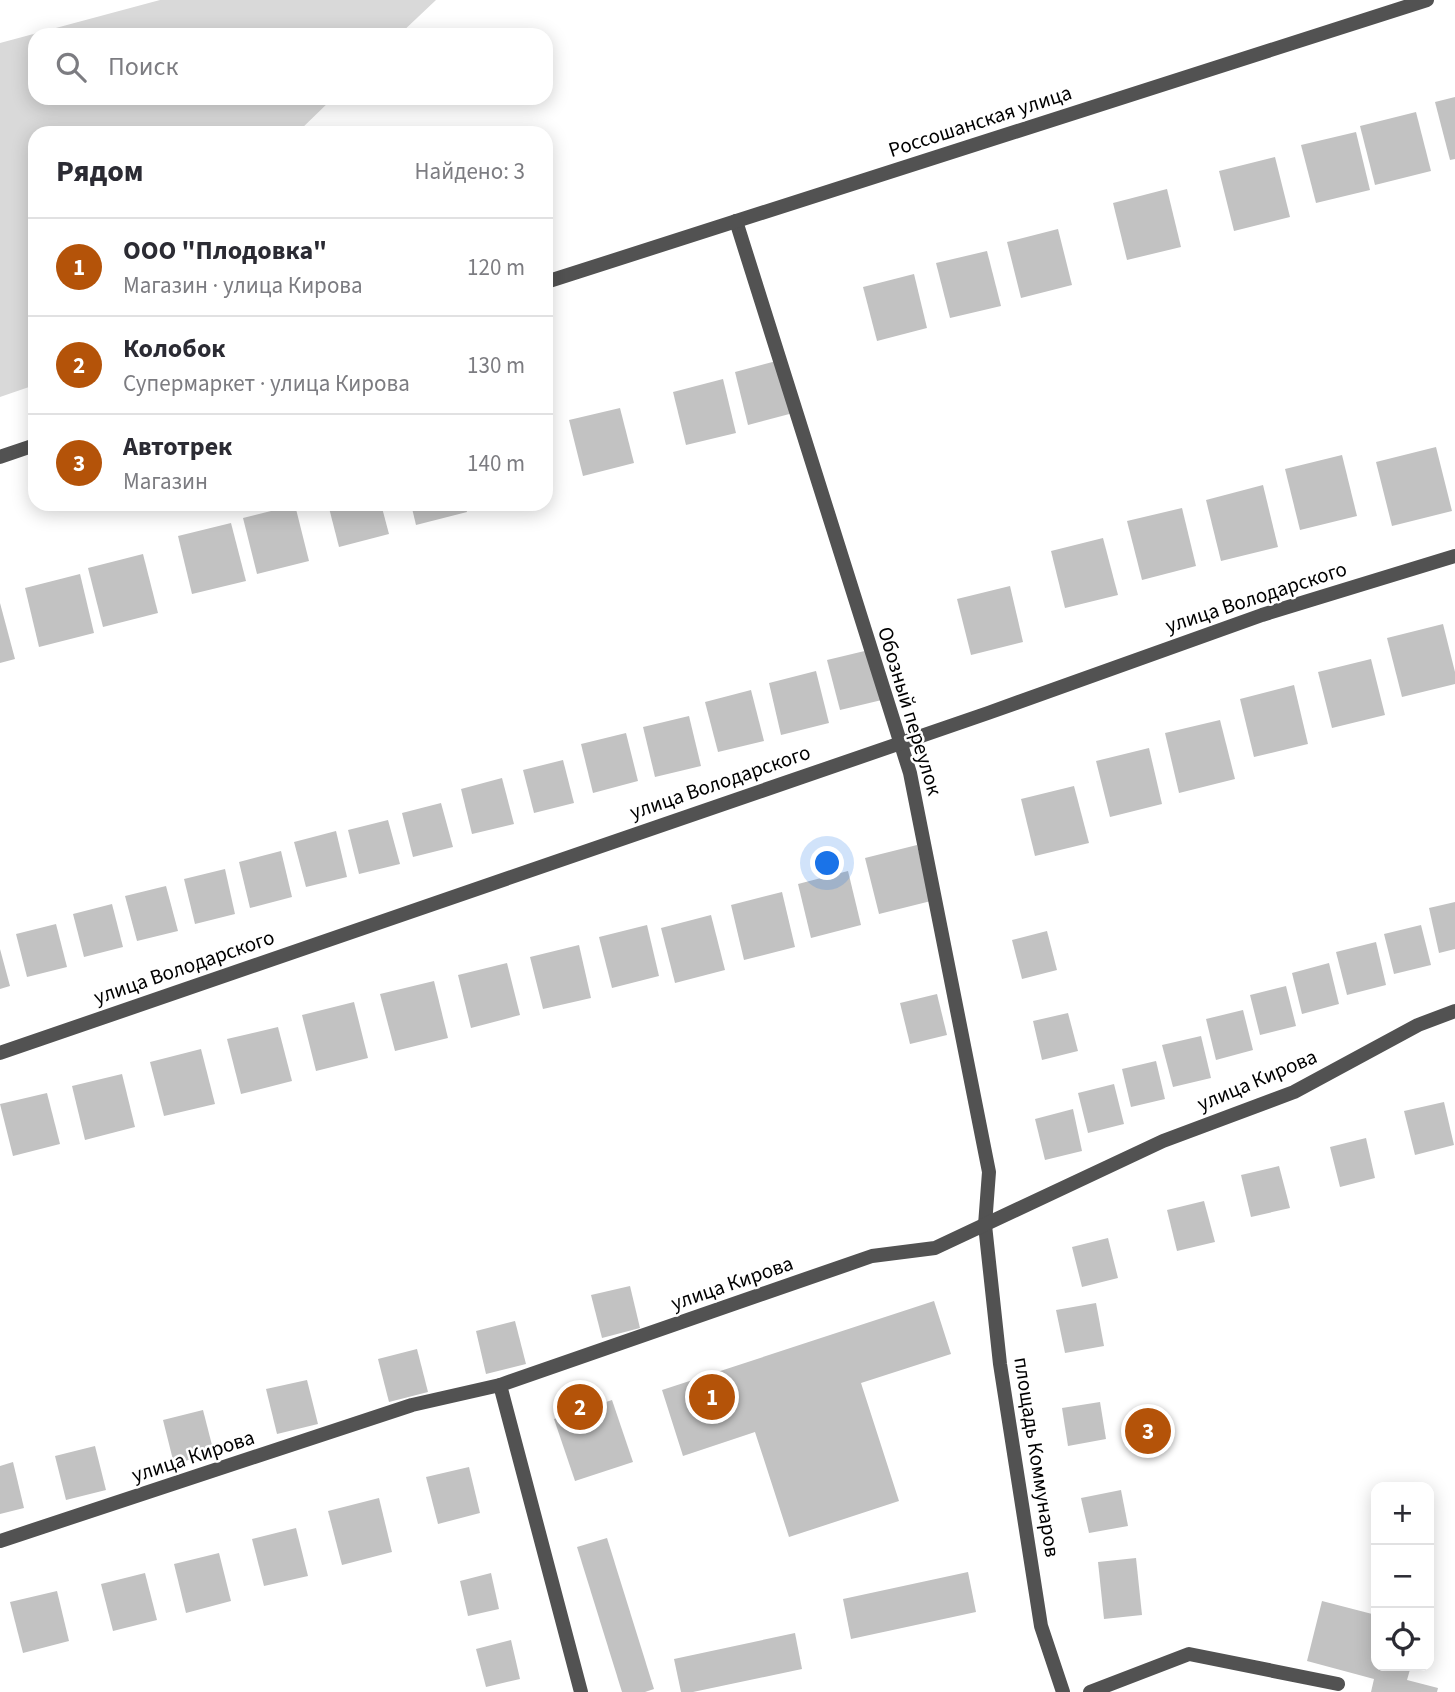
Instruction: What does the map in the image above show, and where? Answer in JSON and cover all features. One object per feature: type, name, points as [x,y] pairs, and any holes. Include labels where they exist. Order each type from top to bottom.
[{"type":"street","name":"Россошанская улица","points":[[553,280],[1427,0]]},
{"type":"street","name":"Обозный переулок","points":[[736,221],[910,773],[989,1172],[985,1225]]},
{"type":"street","points":[[0,457],[28,447]]},
{"type":"street","name":"улица Володарского","points":[[0,1053],[988,713],[1262,615],[1455,556]]},
{"type":"street","name":"улица Кирова","points":[[0,1541],[412,1405],[500,1385],[872,1256],[935,1248],[1163,1142],[1294,1092],[1418,1025],[1455,1011]]},
{"type":"street","name":"площадь Коммунаров","points":[[985,1225],[1000,1364],[1041,1626],[1063,1692]]},
{"type":"street","points":[[500,1385],[581,1692]]},
{"type":"street","points":[[1090,1692],[1189,1654],[1338,1684]]},
{"type":"shaded area","points":[[160,0],[436,0],[406,28],[56,28]]},
{"type":"shaded area","points":[[28,35],[28,105],[326,105],[304,126],[28,126],[28,387],[0,397],[0,43]]},
{"type":"building","points":[[1455,97],[1455,159],[1450,160],[1435,102]]},
{"type":"building","points":[[1416,112],[1431,171],[1375,185],[1360,126]]},
{"type":"building","points":[[1356,132],[1370,190],[1316,203],[1301,145]]},
{"type":"building","points":[[1275,157],[1290,217],[1234,231],[1219,171]]},
{"type":"building","points":[[1167,189],[1181,247],[1127,260],[1113,203]]},
{"type":"building","points":[[1058,229],[1072,285],[1021,298],[1007,242]]},
{"type":"building","points":[[987,251],[1001,306],[950,318],[936,263]]},
{"type":"building","points":[[914,274],[927,328],[877,341],[863,287]]},
{"type":"building","points":[[784,359],[797,412],[748,425],[735,372]]},
{"type":"building","points":[[723,379],[736,433],[686,445],[673,392]]},
{"type":"building","points":[[620,408],[634,463],[583,476],[569,420]]},
{"type":"building","points":[[1436,447],[1452,511],[1392,526],[1376,462]]},
{"type":"building","points":[[1342,455],[1357,516],[1300,530],[1285,469]]},
{"type":"building","points":[[1263,485],[1278,547],[1221,561],[1206,500]]},
{"type":"building","points":[[1182,508],[1196,566],[1142,580],[1127,521]]},
{"type":"building","points":[[271,511],[296,511],[309,561],[257,574],[243,518]]},
{"type":"building","points":[[330,511],[383,511],[389,534],[339,547]]},
{"type":"building","points":[[413,511],[467,511],[467,512],[416,525]]},
{"type":"building","points":[[231,523],[246,581],[192,594],[178,536]]},
{"type":"building","points":[[1103,538],[1118,595],[1065,608],[1051,551]]},
{"type":"building","points":[[143,554],[158,613],[103,627],[88,568]]},
{"type":"building","points":[[80,574],[94,633],[39,647],[25,588]]},
{"type":"building","points":[[1010,586],[1023,642],[971,655],[957,599]]},
{"type":"building","points":[[0,603],[15,659],[0,663]]},
{"type":"building","points":[[1443,624],[1455,672],[1455,684],[1402,697],[1387,638]]},
{"type":"building","points":[[873,649],[886,699],[840,710],[827,660]]},
{"type":"building","points":[[1371,659],[1385,715],[1332,728],[1318,672]]},
{"type":"building","points":[[816,671],[829,723],[781,735],[769,683]]},
{"type":"building","points":[[1294,685],[1308,744],[1254,757],[1240,699]]},
{"type":"building","points":[[751,690],[764,741],[718,752],[705,702]]},
{"type":"building","points":[[689,716],[701,766],[655,777],[643,727]]},
{"type":"building","points":[[1220,720],[1235,779],[1179,793],[1165,733]]},
{"type":"building","points":[[626,733],[638,781],[593,793],[581,744]]},
{"type":"building","points":[[1149,748],[1162,804],[1110,817],[1096,761]]},
{"type":"building","points":[[563,760],[574,803],[534,813],[523,770]]},
{"type":"building","points":[[502,778],[514,824],[472,834],[461,789]]},
{"type":"building","points":[[1074,786],[1089,843],[1035,856],[1021,799]]},
{"type":"building","points":[[441,803],[453,847],[413,857],[402,813]]},
{"type":"building","points":[[388,820],[400,864],[359,874],[348,830]]},
{"type":"building","points":[[336,831],[347,877],[306,887],[294,842]]},
{"type":"building","points":[[917,845],[931,901],[879,914],[865,858]]},
{"type":"building","points":[[281,851],[292,897],[250,908],[239,862]]},
{"type":"building","points":[[225,869],[235,914],[195,924],[184,879]]},
{"type":"building","points":[[848,871],[861,925],[811,938],[798,884]]},
{"type":"building","points":[[166,886],[178,931],[137,941],[125,896]]},
{"type":"building","points":[[782,892],[795,947],[744,960],[731,905]]},
{"type":"building","points":[[1455,902],[1455,949],[1439,953],[1429,908]]},
{"type":"building","points":[[112,904],[123,947],[84,957],[73,914]]},
{"type":"building","points":[[711,915],[725,970],[675,983],[661,928]]},
{"type":"building","points":[[56,924],[67,967],[27,977],[16,934]]},
{"type":"building","points":[[647,925],[659,976],[612,988],[599,937]]},
{"type":"building","points":[[1421,925],[1431,965],[1394,974],[1384,934]]},
{"type":"building","points":[[1047,931],[1057,970],[1022,979],[1012,940]]},
{"type":"building","points":[[1376,942],[1386,985],[1347,995],[1336,952]]},
{"type":"building","points":[[579,945],[591,998],[543,1009],[530,957]]},
{"type":"building","points":[[0,949],[10,986],[0,989]]},
{"type":"building","points":[[507,963],[520,1015],[471,1028],[458,975]]},
{"type":"building","points":[[1329,963],[1339,1004],[1302,1014],[1292,973]]},
{"type":"building","points":[[434,981],[448,1038],[395,1051],[380,994]]},
{"type":"building","points":[[1286,986],[1296,1026],[1260,1035],[1250,995]]},
{"type":"building","points":[[937,994],[947,1035],[910,1044],[900,1003]]},
{"type":"building","points":[[354,1002],[368,1058],[316,1071],[302,1015]]},
{"type":"building","points":[[1243,1010],[1253,1050],[1216,1060],[1206,1019]]},
{"type":"building","points":[[1068,1013],[1078,1051],[1042,1060],[1033,1021]]},
{"type":"building","points":[[278,1027],[292,1081],[241,1094],[227,1039]]},
{"type":"building","points":[[1201,1036],[1211,1078],[1173,1087],[1162,1045]]},
{"type":"building","points":[[201,1049],[215,1104],[164,1116],[150,1062]]},
{"type":"building","points":[[1156,1061],[1165,1099],[1131,1107],[1122,1069]]},
{"type":"building","points":[[122,1074],[135,1127],[85,1140],[72,1086]]},
{"type":"building","points":[[1114,1084],[1124,1124],[1088,1133],[1078,1093]]},
{"type":"building","points":[[47,1093],[60,1144],[13,1156],[0,1104]]},
{"type":"building","points":[[1444,1102],[1454,1145],[1415,1155],[1404,1111]]},
{"type":"building","points":[[1073,1109],[1082,1151],[1045,1160],[1035,1119]]},
{"type":"building","points":[[1366,1138],[1375,1178],[1340,1187],[1330,1147]]},
{"type":"building","points":[[1279,1166],[1290,1208],[1251,1217],[1241,1175]]},
{"type":"building","points":[[1204,1201],[1215,1242],[1177,1251],[1167,1210]]},
{"type":"building","points":[[1108,1238],[1118,1278],[1082,1287],[1072,1247]]},
{"type":"building","points":[[630,1286],[640,1328],[602,1338],[591,1295]]},
{"type":"building","points":[[934,1301],[951,1354],[861,1383],[899,1501],[789,1537],[755,1432],[683,1456],[662,1390]]},
{"type":"building","points":[[1096,1303],[1104,1346],[1065,1353],[1056,1310]]},
{"type":"building","points":[[515,1321],[526,1364],[486,1374],[476,1331]]},
{"type":"building","points":[[417,1349],[428,1392],[389,1402],[378,1359]]},
{"type":"building","points":[[307,1380],[318,1424],[277,1434],[266,1389]]},
{"type":"building","points":[[612,1400],[633,1462],[575,1481],[554,1419]]},
{"type":"building","points":[[1100,1402],[1106,1439],[1068,1446],[1062,1408]]},
{"type":"building","points":[[203,1410],[214,1453],[174,1464],[163,1420]]},
{"type":"building","points":[[95,1446],[106,1490],[66,1500],[55,1456]]},
{"type":"building","points":[[13,1462],[24,1508],[0,1514],[0,1466]]},
{"type":"building","points":[[469,1467],[480,1513],[438,1524],[426,1477]]},
{"type":"building","points":[[1121,1490],[1128,1526],[1089,1533],[1081,1498]]},
{"type":"building","points":[[379,1498],[392,1552],[342,1565],[328,1511]]},
{"type":"building","points":[[296,1528],[308,1576],[264,1586],[252,1539]]},
{"type":"building","points":[[607,1538],[654,1689],[645,1692],[622,1692],[577,1547]]},
{"type":"building","points":[[219,1553],[231,1601],[186,1613],[174,1564]]},
{"type":"building","points":[[1136,1558],[1142,1615],[1104,1619],[1098,1562]]},
{"type":"building","points":[[968,1572],[976,1612],[851,1639],[843,1599]]},
{"type":"building","points":[[145,1573],[157,1620],[113,1631],[101,1584]]},
{"type":"building","points":[[491,1573],[499,1609],[468,1616],[460,1581]]},
{"type":"building","points":[[57,1591],[69,1641],[23,1653],[10,1602]]},
{"type":"building","points":[[1322,1601],[1371,1614],[1371,1671],[1410,1671],[1407,1680],[1438,1688],[1437,1692],[1371,1692],[1374,1679],[1307,1661]]},
{"type":"building","points":[[795,1633],[802,1669],[693,1692],[681,1692],[674,1659]]},
{"type":"building","points":[[511,1640],[520,1679],[486,1687],[476,1649]]},
{"type":"place","name":"ООО \"Плодовка\"","points":[[712,1397]]},
{"type":"place","name":"Колобок","points":[[580,1407]]},
{"type":"place","name":"Автотрек","points":[[1148,1431]]}]
